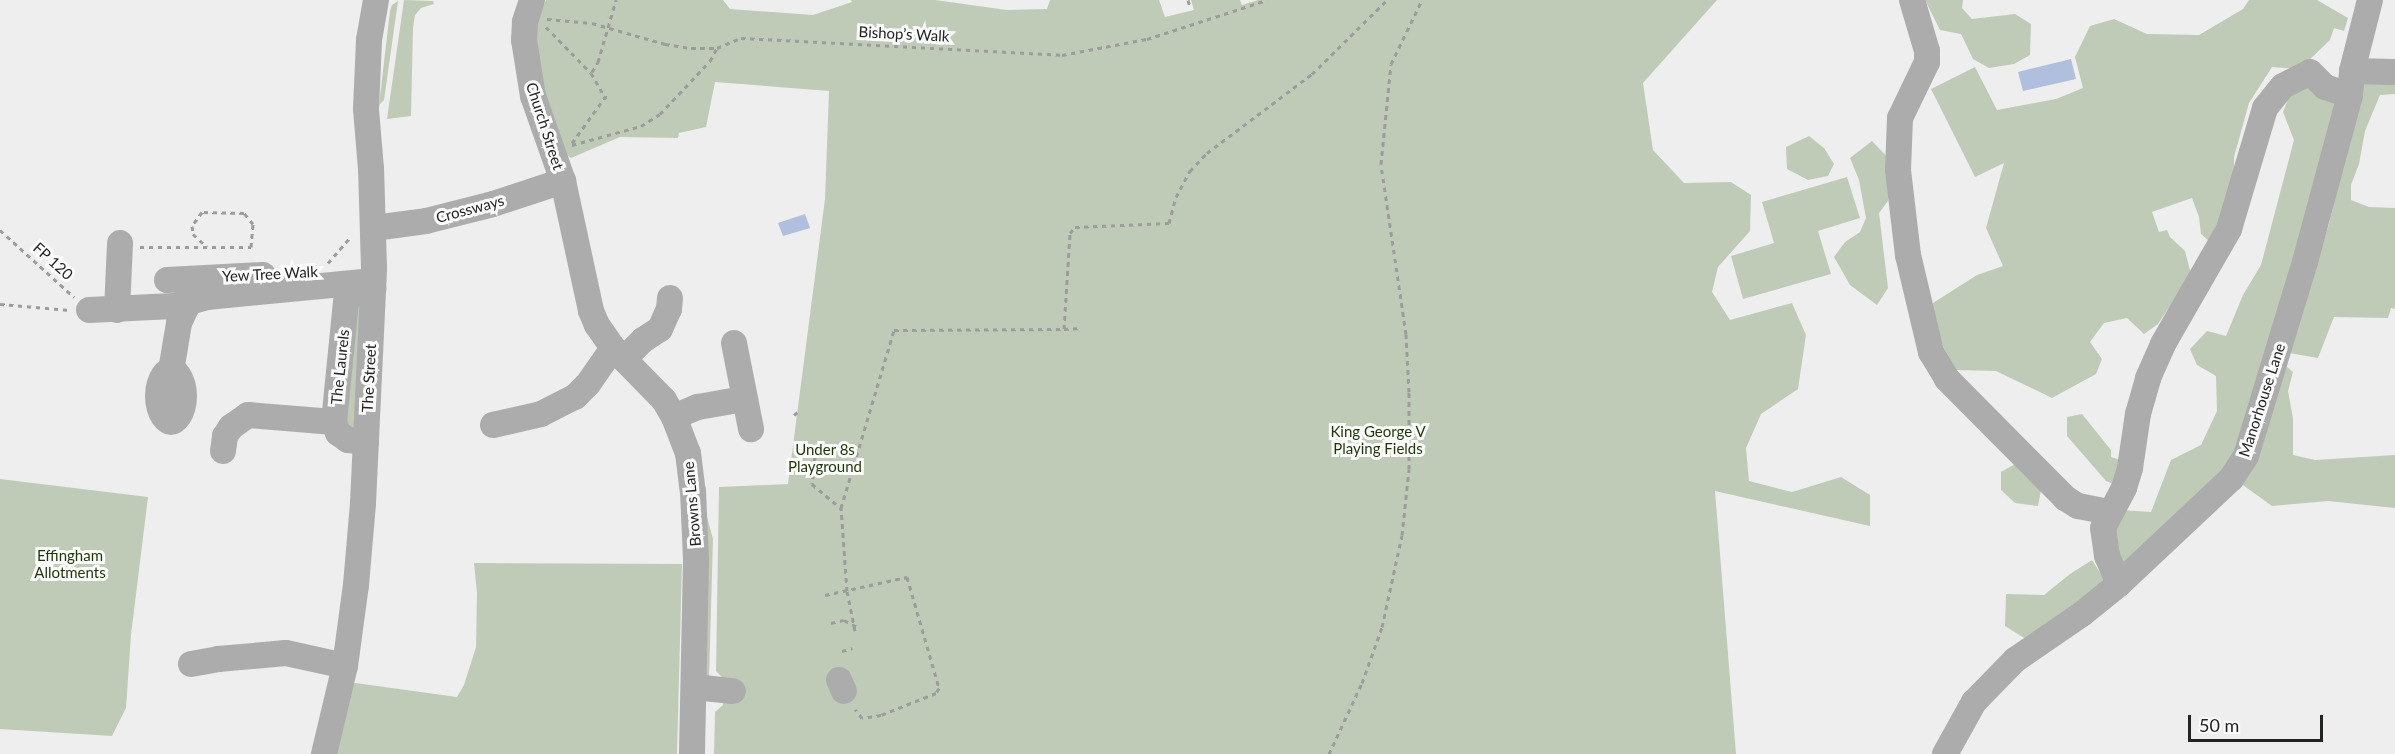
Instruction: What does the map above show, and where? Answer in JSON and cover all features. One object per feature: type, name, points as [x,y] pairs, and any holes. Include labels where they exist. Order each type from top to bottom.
[{"type":"street","name":"The Street","points":[[324,754],[345,666],[356,585],[366,442],[374,231],[366,109],[369,40],[376,0]]},
{"type":"street","points":[[1912,0],[1925,43],[1927,62],[1900,118],[1898,170],[1908,255],[1931,352],[1947,379],[2065,498],[2078,506],[2110,512]]},
{"type":"street","name":"Manorhouse Lane","points":[[1945,754],[1974,702],[2015,660],[2082,614],[2119,584],[2230,479],[2246,456],[2305,262],[2370,0]]},
{"type":"street","name":"Church Street","points":[[528,6],[524,40],[533,96],[563,181]]},
{"type":"street","points":[[2119,584],[2105,545],[2103,528],[2124,488],[2130,468],[2138,414],[2148,378],[2163,344],[2229,229],[2265,108],[2283,86],[2310,72],[2325,87],[2395,72]]},
{"type":"street","name":"Crossways","points":[[374,231],[426,221],[563,181]]},
{"type":"street","name":"Browns Lane","points":[[563,181],[591,311],[597,325],[619,353],[657,391],[674,417],[687,453],[695,514],[692,754]]},
{"type":"street","points":[[117,310],[120,244]]},
{"type":"street","name":"Yew Tree Walk","points":[[167,280],[327,271],[373,279]]},
{"type":"street","points":[[89,310],[174,306],[207,297],[373,279]]},
{"type":"street","name":"The Laurels","points":[[366,442],[348,440],[338,433],[334,422],[346,302],[373,279]]},
{"type":"street","points":[[493,425],[541,414],[575,397],[619,353],[660,329],[669,309],[670,298]]},
{"type":"street","points":[[171,371],[177,333],[189,302]]},
{"type":"street","points":[[734,343],[751,429]]},
{"type":"street","points":[[674,417],[698,407],[744,399]]},
{"type":"street","points":[[223,451],[225,436],[231,427],[248,415],[334,422]]},
{"type":"street","points":[[191,664],[218,659],[286,653],[345,666]]},
{"type":"street","points":[[694,687],[734,691]]},
{"type":"path","points":[[591,73],[598,62],[616,0]]},
{"type":"path","name":"Bishop’s Walk","points":[[528,6],[665,44],[717,48],[741,38],[1062,55],[1147,39],[1266,0]]},
{"type":"path","points":[[1064,329],[1070,233],[1075,227],[1169,223],[1176,197],[1190,171],[1207,153],[1312,74],[1387,0]]},
{"type":"path","points":[[1329,754],[1362,683],[1382,627],[1402,535],[1409,469],[1406,334],[1381,164],[1391,64],[1422,0]]},
{"type":"path","points":[[1187,2],[1190,7]]},
{"type":"path","points":[[545,26],[591,73],[606,99]]},
{"type":"path","points":[[608,93],[606,99],[570,145],[641,126],[660,114],[710,61],[717,48]]},
{"type":"path","points":[[120,244],[207,247],[251,247],[253,224],[244,213],[202,212],[192,226],[193,234],[207,247]]},
{"type":"path","name":"FP 120","points":[[0,230],[89,310]]},
{"type":"path","points":[[327,271],[328,262],[352,236],[374,231]]},
{"type":"path","points":[[0,304],[89,310]]},
{"type":"path","points":[[831,623],[844,620],[856,626],[847,591],[841,508],[894,330],[1081,328]]},
{"type":"path","points":[[794,415],[799,411]]},
{"type":"path","points":[[815,456],[812,484],[841,508]]},
{"type":"path","points":[[825,596],[907,577],[939,688],[936,693],[896,711],[862,718],[856,714],[848,681],[841,686]]},
{"type":"path","points":[[842,651],[853,648]]},
{"type":"green space","points":[[404,0],[433,1],[434,4],[421,8],[415,15],[411,116],[387,119]]},
{"type":"green space","name":"King George V Playing Fields","points":[[546,0],[723,0],[730,9],[813,15],[852,2],[851,0],[935,0],[1007,10],[1047,9],[1050,0],[1159,0],[1165,17],[1194,10],[1191,0],[1240,0],[1242,5],[1258,0],[1717,0],[1643,83],[1653,150],[1684,183],[1731,182],[1751,195],[1750,231],[1718,267],[1712,292],[1730,320],[1792,303],[1806,335],[1798,389],[1761,414],[1746,448],[1749,481],[1792,492],[1841,477],[1870,495],[1870,526],[1715,491],[1736,754],[714,754],[715,712],[723,705],[724,679],[716,671],[719,487],[788,484],[825,199],[829,91],[715,82],[706,127],[679,133],[678,138],[620,137],[571,158],[564,153],[536,76],[536,23]]},
{"type":"green space","points":[[1925,0],[1963,0],[1962,8],[1972,19],[2015,14],[2031,24],[2030,55],[2014,64],[1989,68],[1973,59],[1961,34],[1940,30]]},
{"type":"green space","points":[[2249,0],[2317,0],[2348,18],[2344,31],[2334,28],[2330,40],[2300,69],[2272,67],[2249,103],[2234,157],[2234,196],[2212,244],[2201,234],[2199,217],[2192,198],[2152,212],[2159,232],[2167,230],[2170,237],[2185,251],[2191,274],[2158,324],[2144,334],[2127,318],[2104,323],[2090,342],[2102,359],[2096,374],[2052,398],[1996,371],[1956,370],[1929,320],[1933,303],[1977,275],[2003,266],[1986,228],[2004,163],[1975,177],[1931,89],[1975,67],[1997,110],[2056,99],[2083,88],[2075,57],[2090,26],[2114,19],[2147,34],[2199,35],[2243,9]]},
{"type":"green space","points":[[398,1],[384,100],[379,105],[390,11],[392,5]]},
{"type":"green space","points":[[2364,75],[2395,76],[2395,94],[2380,95],[2365,131],[2359,164],[2351,185],[2351,200],[2369,207],[2395,208],[2395,309],[2391,308],[2388,318],[2334,317],[2318,358],[2289,353],[2329,224]]},
{"type":"green space","points":[[2311,83],[2337,97],[2304,239],[2239,450],[2220,478],[2120,572],[2111,549],[2121,510],[2151,512],[2171,460],[2201,445],[2217,411],[2216,376],[2197,365],[2190,349],[2207,331],[2226,336],[2243,295],[2261,265],[2294,140],[2283,112],[2290,94]]},
{"type":"green space","points":[[1809,136],[1824,148],[1834,164],[1828,176],[1808,180],[1787,169],[1786,147]]},
{"type":"green space","points":[[1872,141],[1894,164],[1888,201],[1879,213],[1888,288],[1877,305],[1850,285],[1834,257],[1845,242],[1860,232],[1866,218],[1859,180],[1850,158]]},
{"type":"green space","points":[[1847,177],[1860,218],[1818,231],[1831,274],[1743,299],[1731,256],[1774,243],[1762,202]]},
{"type":"green space","points":[[360,301],[355,427],[353,429],[346,427],[353,315]]},
{"type":"green space","points":[[2285,365],[2293,372],[2288,391],[2293,418],[2293,455],[2315,460],[2395,455],[2395,508],[2328,501],[2272,506],[2240,483]]},
{"type":"green space","points":[[2082,414],[2111,450],[2111,457],[2123,461],[2116,485],[2106,481],[2067,436],[2067,417]]},
{"type":"green space","points":[[2015,464],[2041,490],[2038,506],[2015,503],[2001,490],[2001,472]]},
{"type":"green space","name":"Effingham Allotments","points":[[0,479],[148,497],[131,635],[126,708],[112,736],[0,729]]},
{"type":"green space","points":[[703,502],[713,539],[709,680],[705,679]]},
{"type":"green space","points":[[2092,560],[2106,582],[2029,641],[2005,626],[2006,594],[2044,595]]},
{"type":"green space","points":[[474,563],[682,564],[677,754],[331,754],[348,682],[457,697],[464,685],[476,647],[477,593]]},
{"type":"water","points":[[2071,59],[2076,79],[2023,91],[2018,72]]},
{"type":"water","points":[[805,214],[810,228],[783,236],[778,223]]},
{"type":"park label","name":"Under 8s Playground","points":[[825,458]]}]
